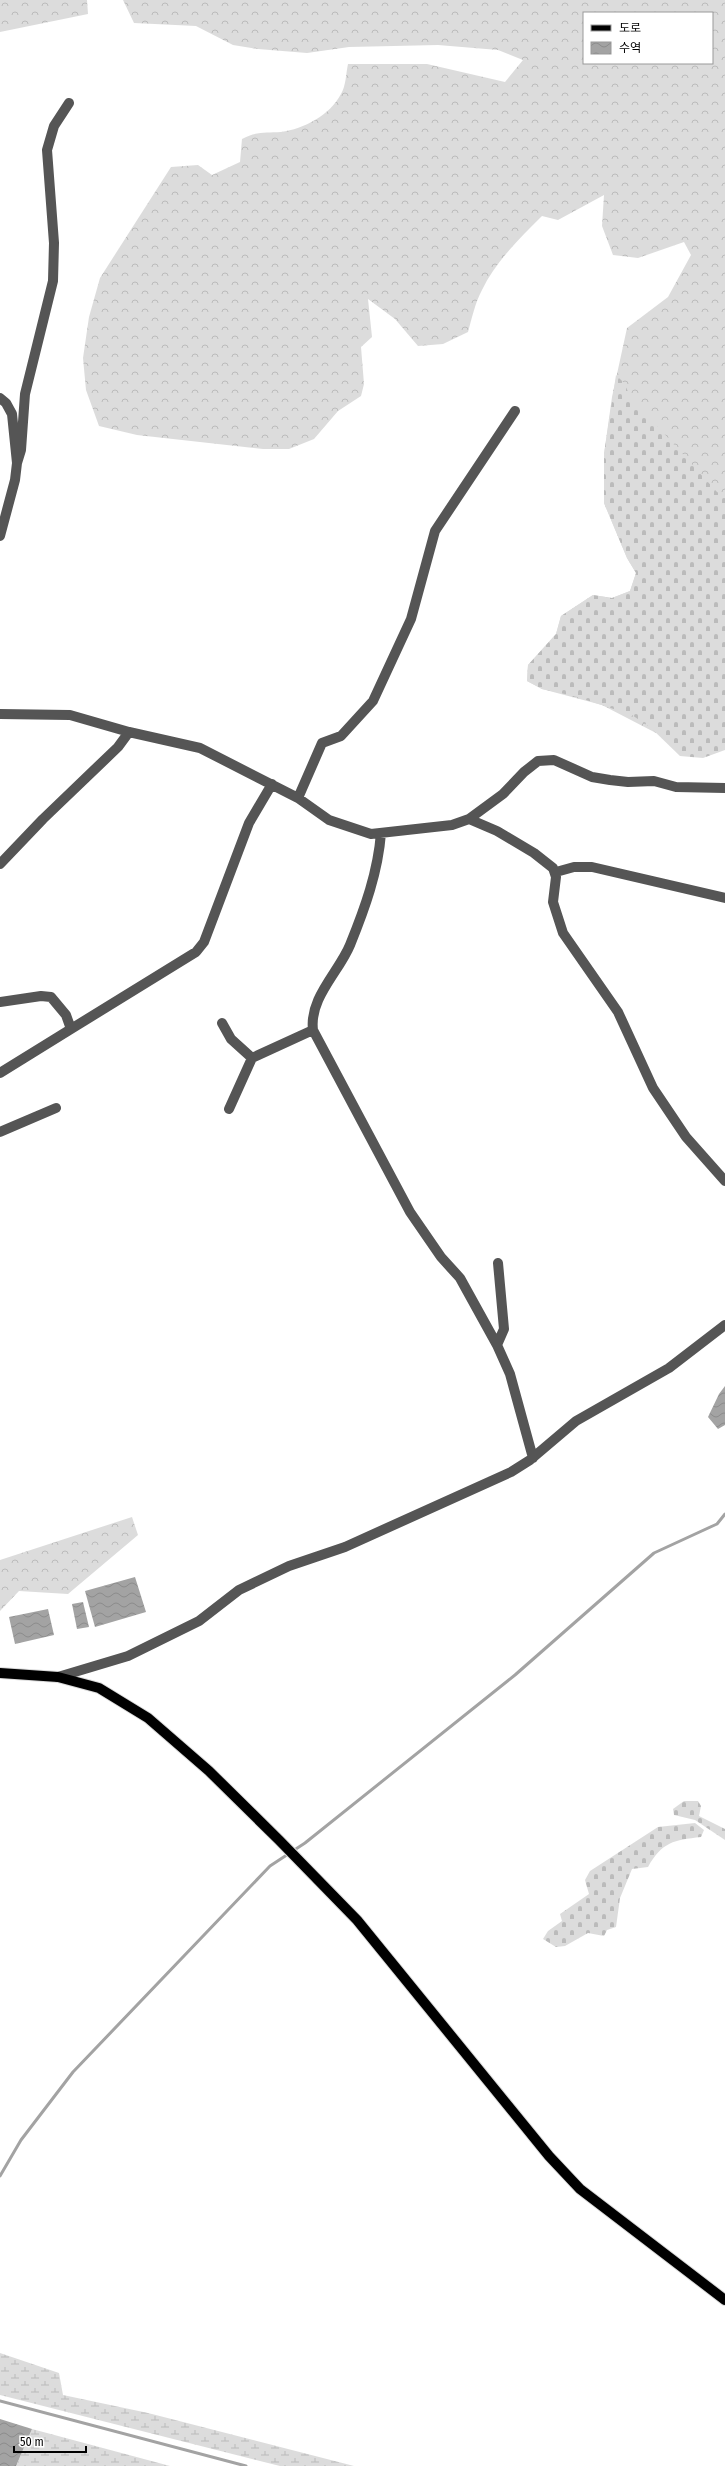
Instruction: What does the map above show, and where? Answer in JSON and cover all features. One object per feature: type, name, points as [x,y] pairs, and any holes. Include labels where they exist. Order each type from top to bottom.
[{"type":"main road","points":[[0,1673],[58,1677],[99,1688],[148,1718],[209,1771],[279,1840],[356,1920],[548,2156],[580,2189],[725,2300]]},
{"type":"street","points":[[0,536],[15,480],[17,463],[21,450],[25,394],[53,281],[54,243],[47,150],[54,126],[69,103]]},
{"type":"street","points":[[0,398],[6,403],[12,414],[17,463]]},
{"type":"street","points":[[298,798],[322,743],[341,736],[373,701],[411,619],[435,531],[515,411]]},
{"type":"street","points":[[0,714],[70,715],[129,732],[200,748],[298,798],[329,820],[371,834],[421,827],[452,825],[469,819],[503,794],[524,772],[538,762],[554,760],[592,776],[610,780],[628,782],[654,781],[676,787],[725,788]]},
{"type":"street","points":[[0,864],[43,819],[118,747],[129,732]]},
{"type":"street","points":[[0,1073],[196,952],[204,942],[249,823],[272,784]]},
{"type":"street","points":[[469,819],[497,831],[534,853],[556,872]]},
{"type":"street","points":[[381,833],[379,855],[371,889],[350,946],[316,1004],[312,1020],[313,1030],[410,1212],[441,1257],[460,1278],[497,1345],[510,1374],[532,1458]]},
{"type":"street","points":[[556,872],[574,867],[592,867],[725,898]]},
{"type":"street","points":[[556,872],[553,902],[563,933],[618,1012],[653,1088],[686,1137],[725,1181]]},
{"type":"street","points":[[0,1002],[41,996],[51,997],[66,1015],[71,1029]]},
{"type":"street","points":[[222,1023],[231,1039],[252,1058]]},
{"type":"street","points":[[229,1108],[252,1058],[313,1030]]},
{"type":"street","points":[[0,1132],[56,1108]]},
{"type":"street","points":[[497,1345],[504,1329],[498,1263]]},
{"type":"street","points":[[58,1677],[128,1656],[199,1622],[239,1590],[289,1566],[345,1547],[511,1472],[532,1458],[576,1421],[669,1368],[725,1325]]},
{"type":"green space","points":[[0,0],[87,0],[88,14],[0,32]]},
{"type":"green space","points":[[123,0],[725,0],[725,732],[656,733],[602,705],[542,689],[527,681],[528,665],[556,634],[561,616],[593,595],[612,598],[630,591],[636,573],[627,558],[604,503],[604,454],[612,397],[627,328],[668,297],[691,255],[684,242],[638,258],[613,255],[602,226],[604,195],[558,220],[542,216],[494,269],[477,300],[468,332],[443,344],[418,346],[395,319],[368,299],[372,337],[361,347],[364,384],[361,396],[338,411],[314,439],[289,449],[263,449],[137,435],[99,426],[86,390],[83,358],[89,317],[100,278],[171,167],[198,165],[212,175],[240,162],[242,139],[247,136],[281,132],[299,128],[316,120],[336,102],[343,91],[348,64],[427,64],[505,82],[523,60],[498,50],[438,45],[349,47],[307,53],[258,49],[233,45],[196,26],[134,23]]},
{"type":"green space","points":[[616,375],[624,383],[630,396],[717,492],[725,497],[725,750],[703,758],[680,756],[651,728],[632,715],[574,696],[542,689],[527,681],[528,665],[556,634],[561,616],[593,595],[612,598],[630,591],[636,573],[627,558],[604,503],[604,454]]},
{"type":"green space","points":[[132,1517],[138,1535],[68,1594],[19,1591],[0,1611],[0,1560]]},
{"type":"green space","points":[[684,1801],[698,1801],[701,1806],[699,1816],[725,1829],[725,1840],[695,1820],[674,1815],[673,1809]]},
{"type":"green space","points":[[695,1823],[704,1830],[701,1837],[676,1841],[658,1852],[648,1867],[632,1869],[620,1898],[616,1927],[607,1930],[604,1936],[588,1933],[565,1946],[556,1947],[543,1939],[548,1931],[562,1921],[560,1914],[589,1894],[585,1880],[590,1871],[658,1827]]},
{"type":"green space","points":[[0,2353],[59,2373],[63,2395],[148,2413],[354,2466],[280,2466],[0,2395]]},
{"type":"green space","points":[[32,2429],[170,2466],[16,2466]]},
{"type":"water","points":[[725,1386],[725,1425],[718,1429],[708,1417],[719,1394]]},
{"type":"water","points":[[135,1577],[146,1612],[95,1627],[85,1591]]},
{"type":"water","points":[[83,1602],[89,1627],[77,1629],[72,1604]]},
{"type":"water","points":[[48,1609],[54,1635],[15,1644],[9,1617]]},
{"type":"water","points":[[0,2419],[32,2429],[16,2466],[0,2466]]},
{"type":"waterway","points":[[0,2176],[21,2140],[73,2072],[270,1866],[305,1843],[515,1675],[654,1553],[717,1524],[725,1514]]},
{"type":"waterway","points":[[0,2401],[246,2466]]}]
